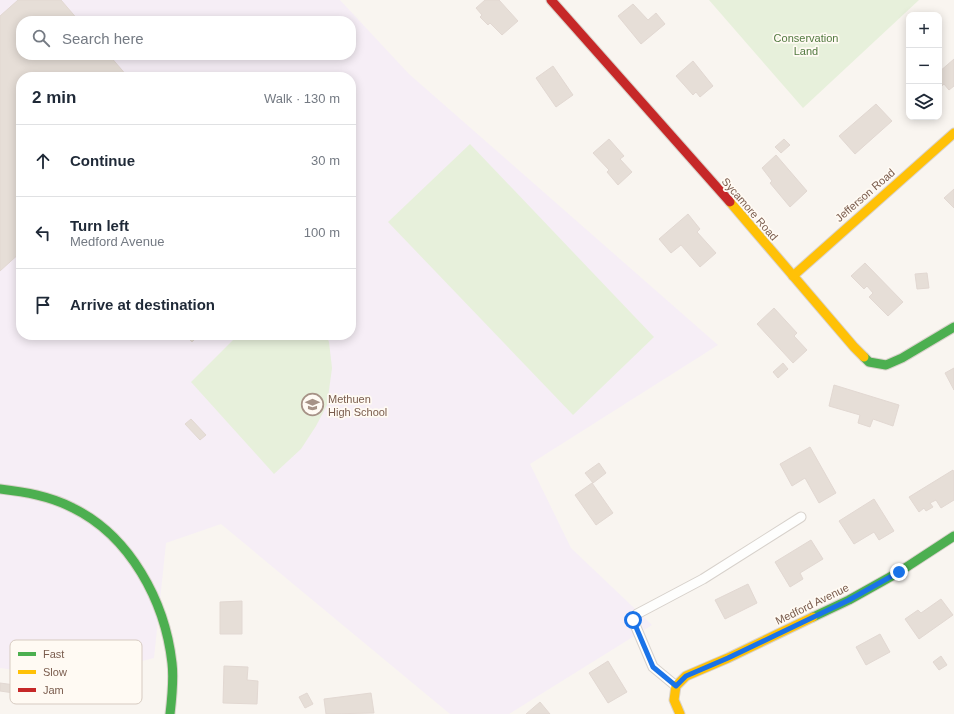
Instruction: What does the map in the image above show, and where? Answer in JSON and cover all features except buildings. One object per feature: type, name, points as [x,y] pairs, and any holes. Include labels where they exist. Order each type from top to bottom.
[{"type":"street","name":"Sycamore Road","points":[[550,0],[740,214],[854,347],[869,362],[886,365],[896,361],[954,327]]},
{"type":"street","name":"Jefferson Road","points":[[793,276],[954,133]]},
{"type":"street","points":[[0,489],[60,502],[81,512],[101,527],[124,548],[138,567],[150,588],[160,610],[168,638],[172,663],[170,714]]},
{"type":"street","name":"Medford Avenue","points":[[676,686],[686,676],[728,658],[849,600],[899,572],[954,536]]},
{"type":"street","points":[[676,686],[674,700],[680,714]]},
{"type":"lane","points":[[676,686],[653,667],[633,620],[637,614],[702,579],[801,517]]},
{"type":"shaded area","name":"Methuen High School","points":[[0,0],[340,0],[355,16],[16,16],[16,60],[356,60],[356,17],[409,74],[718,345],[530,464],[571,548],[652,625],[509,714],[450,714],[221,524],[166,543],[154,658],[142,661],[142,640],[10,640],[10,669],[0,668]]},
{"type":"green space","name":"Conservation Land","points":[[709,0],[919,0],[906,12],[803,108]]},
{"type":"green space","points":[[470,144],[654,337],[573,415],[388,222]]},
{"type":"green space","points":[[233,340],[328,340],[329,342],[332,368],[327,405],[316,426],[301,449],[274,474],[191,382]]},
{"type":"traffic: fast","points":[[864,357],[869,362],[886,365],[902,358],[954,327]]},
{"type":"traffic: fast","points":[[0,489],[37,495],[55,500],[73,508],[93,520],[112,535],[128,553],[153,594],[162,617],[168,640],[173,675],[170,714]]},
{"type":"traffic: fast","points":[[813,617],[849,600],[899,572],[954,536]]},
{"type":"traffic: slow","points":[[793,276],[954,133]]},
{"type":"traffic: slow","points":[[730,202],[864,357]]},
{"type":"traffic: slow","points":[[680,714],[674,700],[676,686],[686,676],[728,658],[813,617]]},
{"type":"traffic: jam","points":[[551,0],[730,202]]},
{"type":"place","name":"Methuen High School","points":[[312,405]]},
{"type":"route","points":[[633,620],[653,667],[676,686],[686,676],[728,658],[849,600],[899,572]]}]
